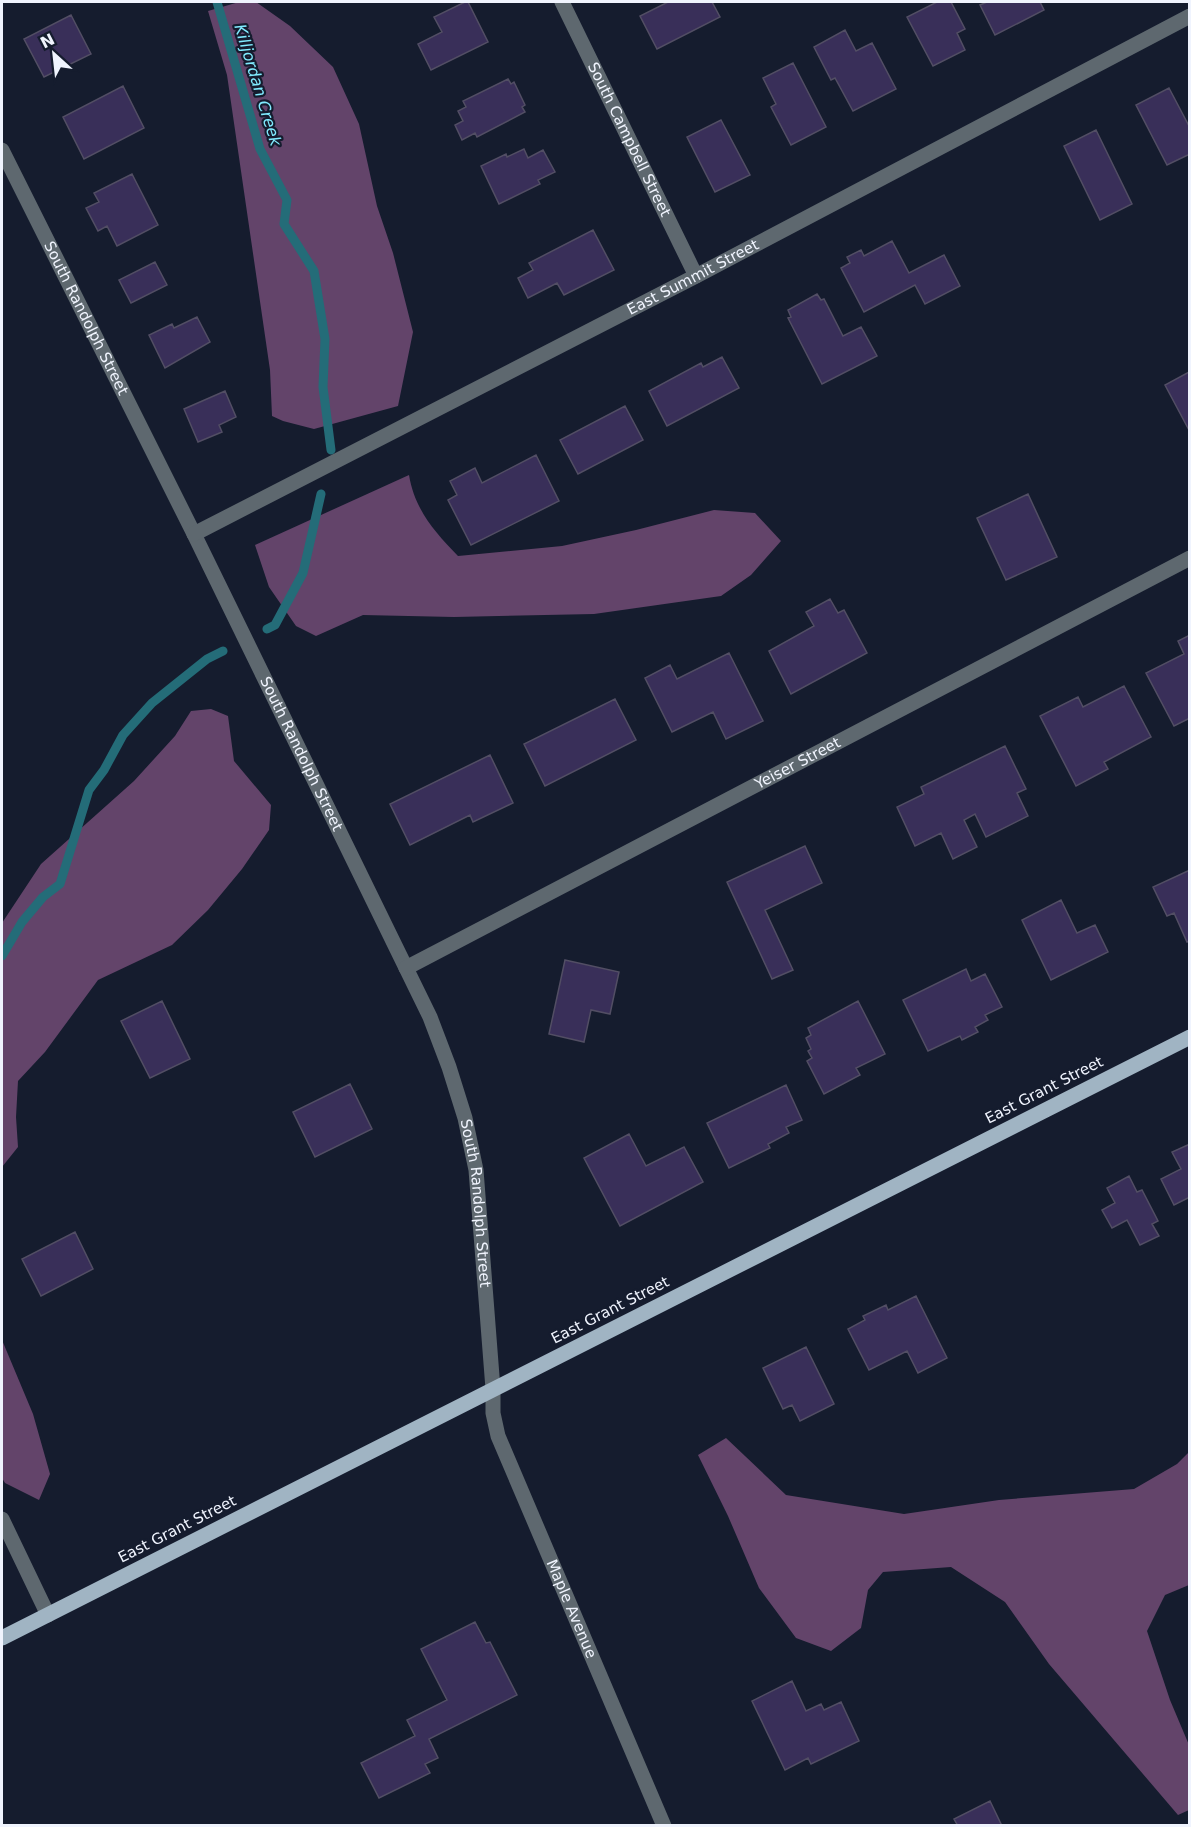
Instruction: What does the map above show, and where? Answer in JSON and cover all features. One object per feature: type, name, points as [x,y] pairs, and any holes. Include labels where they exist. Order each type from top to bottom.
[{"type":"main road","name":"East Grant Street","points":[[2,1638],[1190,1037]]},
{"type":"street","name":"South Campbell Street","points":[[562,2],[696,276]]},
{"type":"street","name":"East Summit Street","points":[[194,534],[696,276],[1190,16]]},
{"type":"street","name":"South Randolph Street","points":[[2,150],[194,534],[430,1017],[449,1066],[465,1118],[476,1170],[493,1389]]},
{"type":"street","name":"Yeiser Street","points":[[406,968],[1190,558]]},
{"type":"street","name":"Maple Avenue","points":[[493,1389],[493,1413],[498,1436],[664,1826]]},
{"type":"street","points":[[2,1519],[48,1615]]},
{"type":"shaded area","points":[[239,2],[256,2],[290,26],[333,67],[359,124],[377,206],[393,253],[413,332],[398,406],[314,429],[272,416],[270,370],[227,75],[208,11]]},
{"type":"shaded area","points":[[409,475],[416,499],[427,519],[458,556],[562,546],[714,510],[755,513],[781,541],[751,575],[721,596],[594,614],[454,617],[363,615],[316,636],[296,626],[269,587],[255,545]]},
{"type":"shaded area","points":[[211,709],[228,716],[234,761],[271,805],[269,830],[242,869],[208,910],[172,945],[98,980],[45,1052],[18,1081],[16,1117],[18,1147],[2,1167],[2,923],[41,864],[134,781],[175,736],[191,711]]},
{"type":"shaded area","points":[[2,1340],[33,1414],[50,1474],[39,1500],[5,1483],[2,1478]]},
{"type":"shaded area","points":[[726,1438],[786,1495],[904,1514],[999,1500],[1134,1489],[1177,1464],[1189,1452],[1189,1585],[1165,1595],[1147,1631],[1170,1700],[1189,1745],[1189,1810],[1178,1815],[1049,1664],[1005,1602],[951,1567],[883,1572],[868,1590],[861,1628],[831,1651],[796,1638],[759,1588],[728,1516],[698,1455]]},
{"type":"building","points":[[468,2],[488,42],[431,70],[418,44],[442,32],[434,17]]},
{"type":"building","points":[[668,2],[712,2],[720,17],[657,49],[640,16]]},
{"type":"building","points":[[937,2],[951,2],[965,29],[957,33],[965,50],[933,66],[907,17]]},
{"type":"building","points":[[987,2],[1040,2],[1044,10],[995,35],[980,5]]},
{"type":"building","points":[[71,15],[91,54],[44,77],[24,39]]},
{"type":"building","points":[[845,30],[856,51],[872,43],[896,89],[853,111],[835,78],[831,80],[814,47]]},
{"type":"building","points":[[793,63],[826,127],[791,145],[771,107],[776,104],[763,78]]},
{"type":"building","points":[[508,79],[511,84],[514,82],[525,105],[522,107],[525,112],[477,137],[475,133],[462,140],[455,125],[463,121],[458,111],[466,107],[463,101]]},
{"type":"building","points":[[123,86],[144,128],[84,159],[63,117]]},
{"type":"building","points":[[1169,88],[1190,128],[1190,154],[1167,165],[1136,105]]},
{"type":"building","points":[[721,120],[750,175],[715,192],[687,137]]},
{"type":"building","points":[[1096,130],[1132,204],[1100,220],[1064,146]]},
{"type":"building","points":[[524,149],[528,158],[543,150],[555,172],[538,180],[540,184],[499,204],[481,166],[506,154],[507,157]]},
{"type":"building","points":[[132,174],[158,225],[117,246],[107,226],[98,231],[86,208],[99,202],[94,193]]},
{"type":"building","points":[[593,230],[614,270],[564,295],[557,283],[528,298],[518,278],[533,270],[529,263]]},
{"type":"building","points":[[892,241],[909,273],[944,255],[960,286],[925,304],[915,285],[864,312],[841,268],[850,263],[847,257],[861,250],[864,256]]},
{"type":"building","points":[[155,262],[167,285],[131,303],[119,280]]},
{"type":"building","points":[[817,294],[821,300],[824,299],[843,336],[861,327],[877,356],[822,384],[788,318],[791,317],[788,310]]},
{"type":"building","points":[[197,317],[210,342],[165,368],[149,335],[172,324],[174,328]]},
{"type":"building","points":[[722,357],[739,388],[667,426],[649,391],[701,363],[703,367]]},
{"type":"building","points":[[1189,372],[1190,374],[1190,432],[1165,385]]},
{"type":"building","points":[[225,391],[236,417],[219,425],[222,432],[198,442],[184,409]]},
{"type":"building","points":[[625,406],[643,440],[578,474],[560,440]]},
{"type":"building","points":[[536,455],[559,501],[471,545],[448,500],[457,495],[450,481],[475,468],[482,483]]},
{"type":"building","points":[[1028,494],[1057,557],[1006,580],[977,518]]},
{"type":"building","points":[[830,599],[838,613],[844,610],[867,653],[791,694],[769,651],[814,626],[806,612]]},
{"type":"building","points":[[1190,635],[1190,718],[1174,726],[1146,673],[1184,654],[1178,641]]},
{"type":"building","points":[[729,653],[763,721],[726,739],[713,712],[672,732],[645,678],[670,665],[677,679]]},
{"type":"building","points":[[1124,686],[1151,737],[1104,762],[1108,769],[1076,786],[1040,716],[1078,697],[1083,707]]},
{"type":"building","points":[[615,699],[636,740],[545,786],[524,744]]},
{"type":"building","points":[[1005,746],[1026,789],[1017,793],[1028,816],[986,837],[975,814],[964,820],[977,847],[953,859],[941,833],[915,846],[897,807],[924,794],[921,787]]},
{"type":"building","points":[[490,755],[513,803],[473,822],[470,815],[410,845],[390,804]]},
{"type":"building","points":[[805,846],[822,883],[765,910],[793,970],[772,979],[727,882]]},
{"type":"building","points":[[1190,870],[1190,941],[1187,942],[1174,913],[1167,916],[1153,887]]},
{"type":"building","points":[[1061,900],[1077,933],[1095,925],[1108,952],[1051,980],[1022,920]]},
{"type":"building","points":[[565,960],[619,972],[610,1014],[591,1010],[584,1042],[549,1034]]},
{"type":"building","points":[[966,969],[971,981],[985,974],[1002,1007],[985,1015],[988,1020],[975,1027],[978,1032],[962,1040],[960,1036],[928,1051],[903,1000]]},
{"type":"building","points":[[162,1001],[190,1059],[150,1078],[121,1021]]},
{"type":"building","points":[[858,1001],[885,1054],[856,1068],[860,1075],[824,1094],[807,1061],[812,1058],[808,1051],[811,1049],[806,1038],[811,1035],[808,1028]]},
{"type":"building","points":[[350,1084],[372,1129],[315,1157],[293,1112]]},
{"type":"building","points":[[786,1085],[802,1120],[786,1127],[789,1133],[768,1144],[770,1148],[729,1168],[707,1123]]},
{"type":"building","points":[[629,1134],[646,1166],[684,1147],[703,1182],[620,1226],[584,1158]]},
{"type":"building","points":[[1190,1144],[1190,1197],[1174,1205],[1161,1179],[1181,1169],[1172,1152]]},
{"type":"building","points":[[1129,1176],[1137,1192],[1142,1190],[1158,1221],[1152,1224],[1159,1236],[1140,1245],[1127,1220],[1112,1228],[1102,1210],[1115,1203],[1107,1188]]},
{"type":"building","points":[[75,1232],[93,1269],[41,1296],[22,1259]]},
{"type":"building","points":[[916,1296],[947,1358],[918,1373],[907,1351],[869,1370],[848,1329],[865,1320],[863,1316],[886,1305],[888,1310]]},
{"type":"building","points":[[806,1347],[834,1404],[800,1421],[792,1405],[783,1409],[763,1368]]},
{"type":"building","points":[[475,1622],[486,1643],[490,1642],[517,1695],[429,1739],[438,1758],[425,1764],[430,1773],[379,1798],[361,1763],[415,1736],[407,1720],[447,1700],[421,1649]]},
{"type":"building","points":[[792,1681],[806,1711],[821,1704],[824,1710],[841,1702],[859,1741],[811,1764],[808,1758],[785,1770],[752,1701]]},
{"type":"building","points":[[990,1801],[1002,1826],[958,1826],[954,1819]]},
{"type":"waterway","name":"Killjordan Creek","points":[[217,2],[260,149],[287,200],[284,224],[314,271],[325,339],[323,387],[331,450]]},
{"type":"waterway","name":"Killjordan Creek","points":[[267,629],[275,625],[303,573],[321,494]]},
{"type":"waterway","name":"Killjordan Creek","points":[[2,956],[22,922],[43,897],[60,884],[89,790],[104,770],[123,735],[152,703],[207,659],[223,651]]}]
